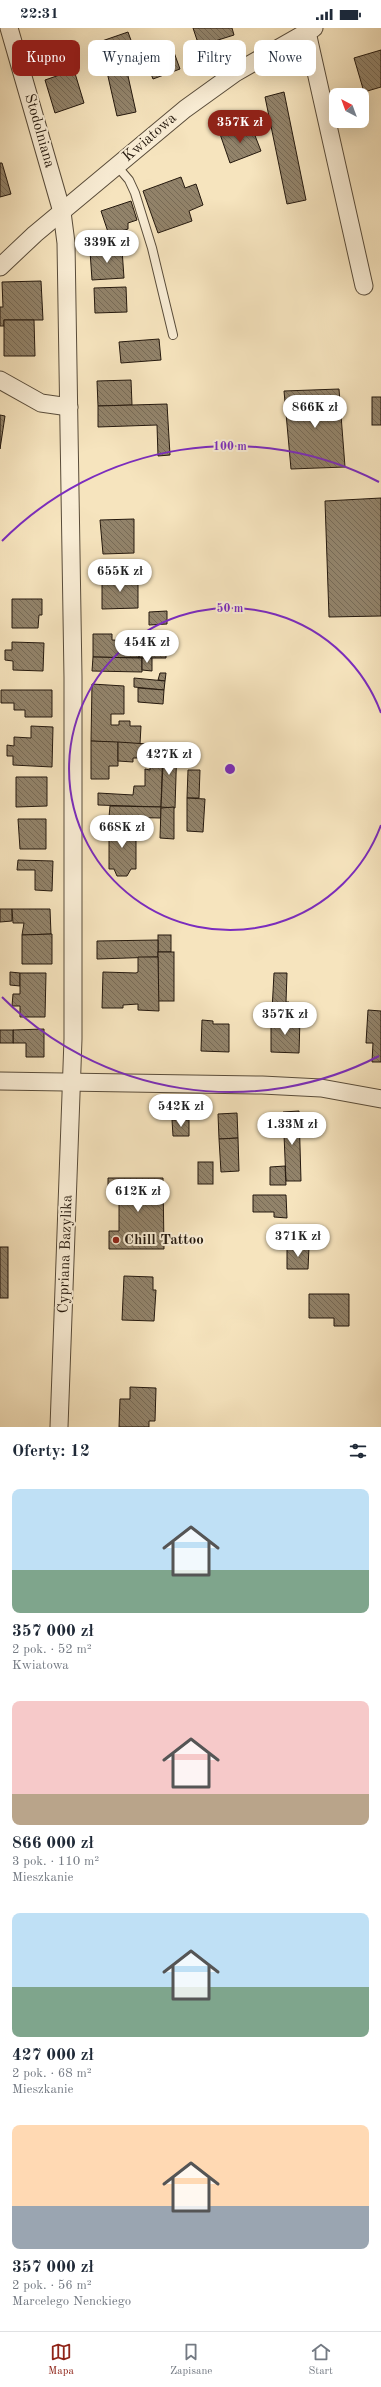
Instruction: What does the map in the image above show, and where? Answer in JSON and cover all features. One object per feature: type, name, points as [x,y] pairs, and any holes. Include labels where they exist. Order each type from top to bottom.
[{"type":"street","name":"Stodolniana","points":[[9,28],[62,212],[66,243],[69,407]]},
{"type":"street","name":"Kwiatowa","points":[[0,267],[62,212],[210,90],[311,30]]},
{"type":"street","points":[[311,30],[364,286]]},
{"type":"street","points":[[0,380],[41,403],[69,407]]},
{"type":"street","name":"Cypriana Bazylika","points":[[59,1427],[72,1082],[73,677],[69,407]]},
{"type":"street","points":[[0,1081],[269,1085],[321,1088],[381,1098]]},
{"type":"lane","points":[[117,166],[129,180],[135,193],[152,248],[173,335]]},
{"type":"building","points":[[193,28],[232,28],[234,35],[218,40],[197,40]]},
{"type":"building","points":[[128,32],[131,40],[105,40]]},
{"type":"building","points":[[381,50],[381,87],[369,91],[369,88],[363,88],[354,58]]},
{"type":"building","points":[[175,55],[180,69],[175,71]]},
{"type":"building","points":[[57,76],[76,76],[84,103],[55,113],[45,80]]},
{"type":"building","points":[[108,76],[128,76],[136,112],[117,116]]},
{"type":"building","points":[[152,76],[161,76],[153,79]]},
{"type":"building","points":[[284,92],[306,200],[287,204],[265,97]]},
{"type":"building","points":[[245,125],[248,135],[254,133],[261,151],[230,163],[220,134]]},
{"type":"building","points":[[0,163],[2,163],[11,194],[0,197]]},
{"type":"building","points":[[181,177],[185,188],[196,184],[203,205],[189,211],[192,221],[158,233],[143,191]]},
{"type":"building","points":[[131,201],[137,220],[128,223],[128,229],[109,235],[101,211]]},
{"type":"building","points":[[122,249],[124,278],[92,280],[90,251]]},
{"type":"building","points":[[41,281],[43,320],[4,320],[4,326],[0,326],[0,307],[3,307],[2,282]]},
{"type":"building","points":[[126,287],[127,312],[95,313],[94,288]]},
{"type":"building","points":[[4,320],[34,320],[35,356],[4,356]]},
{"type":"building","points":[[159,339],[161,360],[121,363],[119,342]]},
{"type":"building","points":[[131,380],[132,405],[98,406],[97,381]]},
{"type":"building","points":[[339,389],[345,467],[291,469],[284,391]]},
{"type":"building","points":[[372,397],[381,397],[381,425],[372,425]]},
{"type":"building","points":[[167,404],[170,455],[158,456],[157,425],[98,427],[98,406]]},
{"type":"building","points":[[0,415],[5,416],[0,449]]},
{"type":"building","points":[[381,498],[381,616],[329,617],[325,501]]},
{"type":"building","points":[[134,519],[134,553],[103,554],[100,520]]},
{"type":"building","points":[[102,577],[138,577],[138,608],[102,609]]},
{"type":"building","points":[[12,599],[42,599],[42,615],[39,615],[38,628],[12,628]]},
{"type":"building","points":[[167,611],[167,624],[149,625],[149,612]]},
{"type":"building","points":[[93,634],[112,634],[112,640],[140,641],[139,658],[93,657]]},
{"type":"building","points":[[12,642],[44,643],[43,671],[13,670],[13,661],[5,660],[5,650],[12,650]]},
{"type":"building","points":[[140,643],[156,644],[156,649],[166,649],[166,658],[139,658]]},
{"type":"building","points":[[93,657],[142,658],[142,672],[92,671]]},
{"type":"building","points":[[142,658],[152,658],[152,671],[142,670]]},
{"type":"building","points":[[160,673],[166,673],[165,681],[158,680]]},
{"type":"building","points":[[134,678],[165,681],[164,690],[134,687]]},
{"type":"building","points":[[92,684],[124,686],[124,714],[111,714],[111,725],[119,725],[119,721],[130,721],[130,726],[141,726],[140,744],[91,741]]},
{"type":"building","points":[[138,688],[164,690],[163,704],[138,702]]},
{"type":"building","points":[[1,690],[52,690],[52,717],[25,717],[25,710],[14,710],[14,703],[1,703]]},
{"type":"building","points":[[31,726],[53,727],[52,767],[13,765],[13,756],[7,756],[7,745],[14,746],[14,737],[31,738]]},
{"type":"building","points":[[91,741],[118,742],[118,766],[109,766],[109,779],[91,779]]},
{"type":"building","points":[[118,742],[163,745],[161,807],[98,805],[98,793],[133,795],[134,786],[145,786],[145,769],[150,770],[150,758],[133,758],[133,762],[118,761]]},
{"type":"building","points":[[164,743],[177,744],[175,808],[161,807]]},
{"type":"building","points":[[188,770],[200,770],[199,798],[187,798]]},
{"type":"building","points":[[16,777],[47,777],[47,806],[16,807]]},
{"type":"building","points":[[187,798],[205,799],[203,832],[187,831]]},
{"type":"building","points":[[110,806],[161,807],[161,818],[109,817]]},
{"type":"building","points":[[174,807],[174,839],[160,838],[161,808]]},
{"type":"building","points":[[18,819],[46,819],[46,849],[20,849]]},
{"type":"building","points":[[109,826],[136,826],[136,869],[131,869],[127,876],[117,876],[114,869],[109,869]]},
{"type":"building","points":[[18,860],[53,861],[52,891],[35,890],[35,870],[17,870]]},
{"type":"building","points":[[0,909],[12,909],[12,921],[0,922]]},
{"type":"building","points":[[12,909],[50,909],[51,934],[22,935],[24,923],[13,923]]},
{"type":"building","points":[[52,934],[52,964],[22,964],[22,935]]},
{"type":"building","points":[[158,935],[171,935],[171,952],[158,952]]},
{"type":"building","points":[[158,940],[158,957],[97,959],[97,941]]},
{"type":"building","points":[[158,952],[174,952],[174,1001],[158,1001]]},
{"type":"building","points":[[138,957],[158,957],[159,1011],[138,1010],[138,1004],[123,1005],[123,1008],[102,1008],[103,972],[136,973],[138,972]]},
{"type":"building","points":[[10,972],[20,973],[20,986],[10,985]]},
{"type":"building","points":[[20,973],[46,973],[45,1017],[20,1017],[20,1006],[12,1006],[13,994],[20,994]]},
{"type":"building","points":[[274,973],[287,973],[286,1002],[289,1002],[288,1012],[272,1011]]},
{"type":"building","points":[[368,1010],[381,1011],[381,1062],[372,1062],[373,1043],[366,1043]]},
{"type":"building","points":[[271,1019],[300,1019],[299,1053],[271,1052]]},
{"type":"building","points":[[202,1020],[213,1021],[213,1024],[229,1024],[229,1052],[201,1051]]},
{"type":"building","points":[[44,1029],[44,1057],[26,1057],[26,1043],[13,1043],[13,1030]]},
{"type":"building","points":[[0,1030],[13,1030],[13,1043],[0,1043]]},
{"type":"building","points":[[299,1111],[301,1181],[286,1181],[283,1112]]},
{"type":"building","points":[[237,1113],[238,1138],[219,1139],[218,1114]]},
{"type":"building","points":[[172,1120],[189,1120],[189,1136],[173,1136]]},
{"type":"building","points":[[238,1138],[239,1171],[221,1172],[219,1139]]},
{"type":"building","points":[[198,1162],[213,1162],[213,1184],[198,1184]]},
{"type":"building","points":[[285,1166],[286,1185],[270,1185],[270,1167]]},
{"type":"building","points":[[108,1178],[163,1178],[164,1249],[109,1249],[109,1231],[119,1231],[119,1197],[108,1197]]},
{"type":"building","points":[[253,1195],[286,1195],[287,1218],[274,1217],[274,1212],[253,1212]]},
{"type":"building","points":[[0,1247],[8,1247],[8,1298],[0,1298]]},
{"type":"building","points":[[287,1247],[309,1247],[308,1269],[287,1269]]},
{"type":"building","points":[[124,1276],[153,1277],[153,1290],[156,1290],[154,1321],[122,1320]]},
{"type":"building","points":[[309,1294],[349,1294],[349,1326],[334,1326],[334,1318],[309,1318]]},
{"type":"building","points":[[130,1387],[156,1388],[155,1421],[149,1421],[149,1427],[119,1427],[120,1399],[130,1399]]},
{"type":"place","name":"Chill Tattoo","points":[[116,1240]]}]
